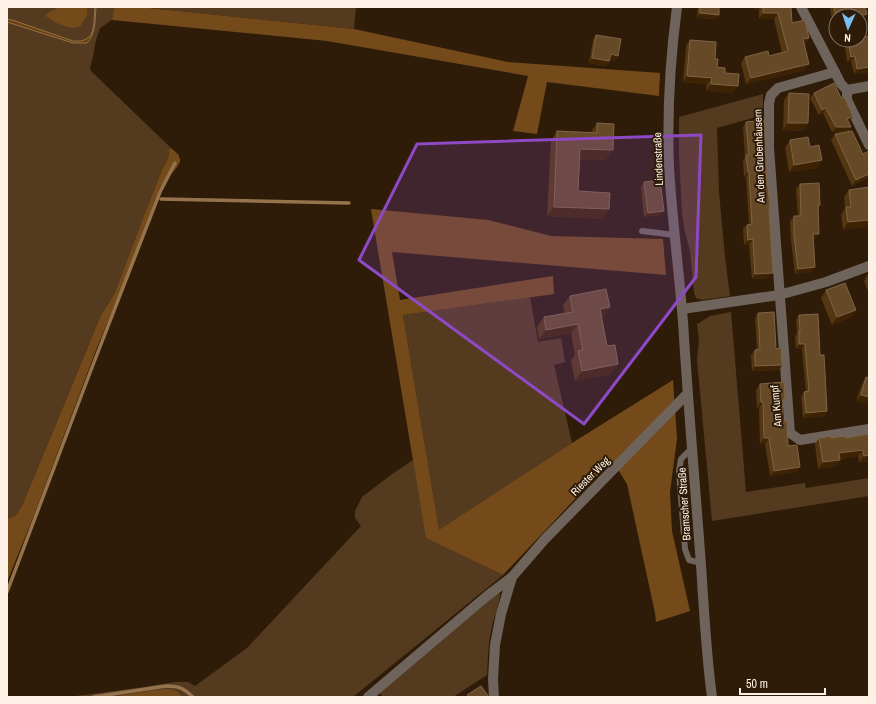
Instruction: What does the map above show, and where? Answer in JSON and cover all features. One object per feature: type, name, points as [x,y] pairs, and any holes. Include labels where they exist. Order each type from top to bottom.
[{"type":"street","name":"Lindenstraße","points":[[677,7],[672,46],[668,118],[669,166],[682,309]]},
{"type":"street","points":[[800,7],[841,84],[847,90],[847,100],[869,145]]},
{"type":"street","name":"An den Grubenhäusern","points":[[779,295],[769,148],[769,103],[771,95],[778,88],[835,72]]},
{"type":"street","points":[[847,90],[869,86]]},
{"type":"street","points":[[682,309],[779,295],[826,282],[869,266]]},
{"type":"street","name":"Am Kumpf","points":[[779,295],[790,433],[800,440],[869,429]]},
{"type":"street","name":"Bramscher Straße","points":[[682,309],[687,394],[712,697]]},
{"type":"street","name":"Riester Weg","points":[[368,697],[487,596],[512,577],[545,539],[687,394]]},
{"type":"street","name":"Riester Weg","points":[[494,697],[493,679],[495,645],[501,614],[512,577]]},
{"type":"lane","points":[[642,231],[675,235]]},
{"type":"lane","points":[[692,448],[681,458],[679,471],[684,549],[689,560],[701,563]]},
{"type":"highlighted area","points":[[701,135],[696,277],[584,424],[359,260],[417,144]]},
{"type":"shaded area","points":[[7,7],[59,7],[47,13],[49,19],[74,28],[81,26],[87,15],[88,7],[95,7],[92,32],[86,39],[81,41],[73,41],[7,20]]},
{"type":"shaded area","points":[[59,7],[88,7],[87,16],[81,26],[74,28],[67,27],[46,16],[47,13]]},
{"type":"shaded area","points":[[95,7],[94,31],[87,43],[73,43],[7,22],[7,19],[73,41],[81,41],[90,36],[92,32]]},
{"type":"shaded area","points":[[96,7],[114,7],[112,20],[100,28],[90,67],[91,71],[171,148],[168,150],[168,159],[163,167],[116,290],[101,315],[22,506],[16,515],[7,519],[7,22],[73,43],[87,43],[94,31]]},
{"type":"shaded area","points":[[114,7],[139,7],[354,29],[508,62],[660,73],[659,96],[547,82],[537,134],[513,131],[528,76],[327,41],[112,20]]},
{"type":"shaded area","points":[[139,7],[356,7],[354,29]]},
{"type":"shaded area","points":[[763,94],[763,115],[717,128],[719,192],[730,296],[702,300],[696,298],[694,293],[690,251],[682,213],[679,117]]},
{"type":"shaded area","points":[[171,148],[178,154],[180,162],[160,188],[154,202],[7,582],[7,519],[16,515],[22,506],[101,315],[116,290],[163,167],[168,159],[168,150]]},
{"type":"shaded area","points":[[371,209],[488,220],[551,236],[663,239],[666,275],[392,252],[400,300],[553,276],[554,294],[403,315],[439,530],[572,443],[673,380],[677,439],[670,492],[672,531],[690,611],[656,622],[627,484],[612,460],[503,575],[426,538]]},
{"type":"shaded area","points":[[530,297],[538,342],[561,338],[565,362],[554,365],[572,443],[439,531],[403,315]]},
{"type":"shaded area","points":[[731,312],[746,492],[805,483],[806,488],[869,478],[869,496],[712,521],[697,360],[699,340],[697,324],[710,316]]},
{"type":"shaded area","points":[[413,460],[427,538],[503,575],[353,697],[68,697],[175,682],[188,682],[195,686],[247,648],[361,526],[355,518],[355,511],[362,497]]},
{"type":"shaded area","points":[[498,593],[500,594],[489,642],[487,675],[453,697],[383,697],[380,693]]},
{"type":"shaded area","points":[[164,689],[174,690],[182,697],[110,697]]},
{"type":"building","points":[[700,7],[719,7],[719,15],[700,13]]},
{"type":"building","points":[[763,7],[791,7],[792,23],[805,20],[809,38],[803,39],[809,64],[751,78],[745,57],[768,51],[769,56],[788,51],[778,13],[763,13]]},
{"type":"building","points":[[834,7],[850,7],[850,8]]},
{"type":"building","points":[[853,7],[865,8],[850,8]]},
{"type":"building","points":[[596,35],[621,39],[618,56],[611,54],[609,61],[592,58]]},
{"type":"building","points":[[868,36],[869,67],[857,69],[855,56],[851,57],[849,48],[868,48]]},
{"type":"building","points":[[690,40],[716,42],[715,59],[718,59],[717,67],[725,68],[725,73],[739,74],[738,86],[711,84],[712,78],[687,76]]},
{"type":"building","points":[[834,83],[841,98],[844,97],[853,116],[847,119],[851,127],[836,127],[826,108],[822,110],[814,93]]},
{"type":"building","points":[[789,93],[809,94],[808,123],[788,123]]},
{"type":"building","points":[[764,120],[773,273],[755,274],[753,239],[748,240],[747,225],[752,224],[749,172],[746,155],[749,155],[746,122]]},
{"type":"building","points":[[597,123],[614,124],[613,150],[580,149],[578,191],[610,193],[609,209],[554,207],[557,131],[597,133]]},
{"type":"building","points":[[852,131],[863,154],[869,151],[869,174],[856,180],[835,134]]},
{"type":"building","points":[[808,137],[810,147],[819,145],[822,160],[794,165],[790,140]]},
{"type":"building","points":[[660,180],[664,211],[648,213],[644,182]]},
{"type":"building","points":[[819,183],[819,234],[813,234],[815,267],[798,269],[794,235],[794,216],[801,216],[800,184]]},
{"type":"building","points":[[869,187],[869,220],[848,222],[846,207],[851,207],[849,190]]},
{"type":"building","points":[[845,283],[856,310],[837,317],[826,290]]},
{"type":"building","points":[[606,289],[610,307],[600,309],[607,346],[615,345],[618,364],[582,371],[578,351],[583,350],[578,324],[546,330],[544,317],[573,312],[570,296]]},
{"type":"building","points":[[774,312],[776,349],[781,348],[782,365],[755,366],[755,350],[760,349],[758,313]]},
{"type":"building","points":[[818,314],[820,355],[824,355],[827,411],[806,413],[804,392],[809,391],[805,344],[799,344],[799,315]]},
{"type":"building","points":[[866,377],[869,378],[869,397],[861,395]]},
{"type":"building","points":[[784,382],[785,400],[782,400],[783,421],[787,421],[788,446],[797,445],[800,467],[774,471],[769,438],[764,438],[763,402],[761,402],[760,384]]},
{"type":"building","points":[[869,434],[869,455],[864,456],[863,450],[839,453],[840,460],[823,462],[819,438],[845,436],[846,438]]},
{"type":"building","points":[[481,686],[489,697],[469,697],[467,695]]},
{"type":"waterway","points":[[7,592],[160,192],[175,163]]},
{"type":"waterway","points":[[161,199],[349,203]]},
{"type":"waterway","points":[[93,697],[166,686],[181,688],[193,697]]}]
